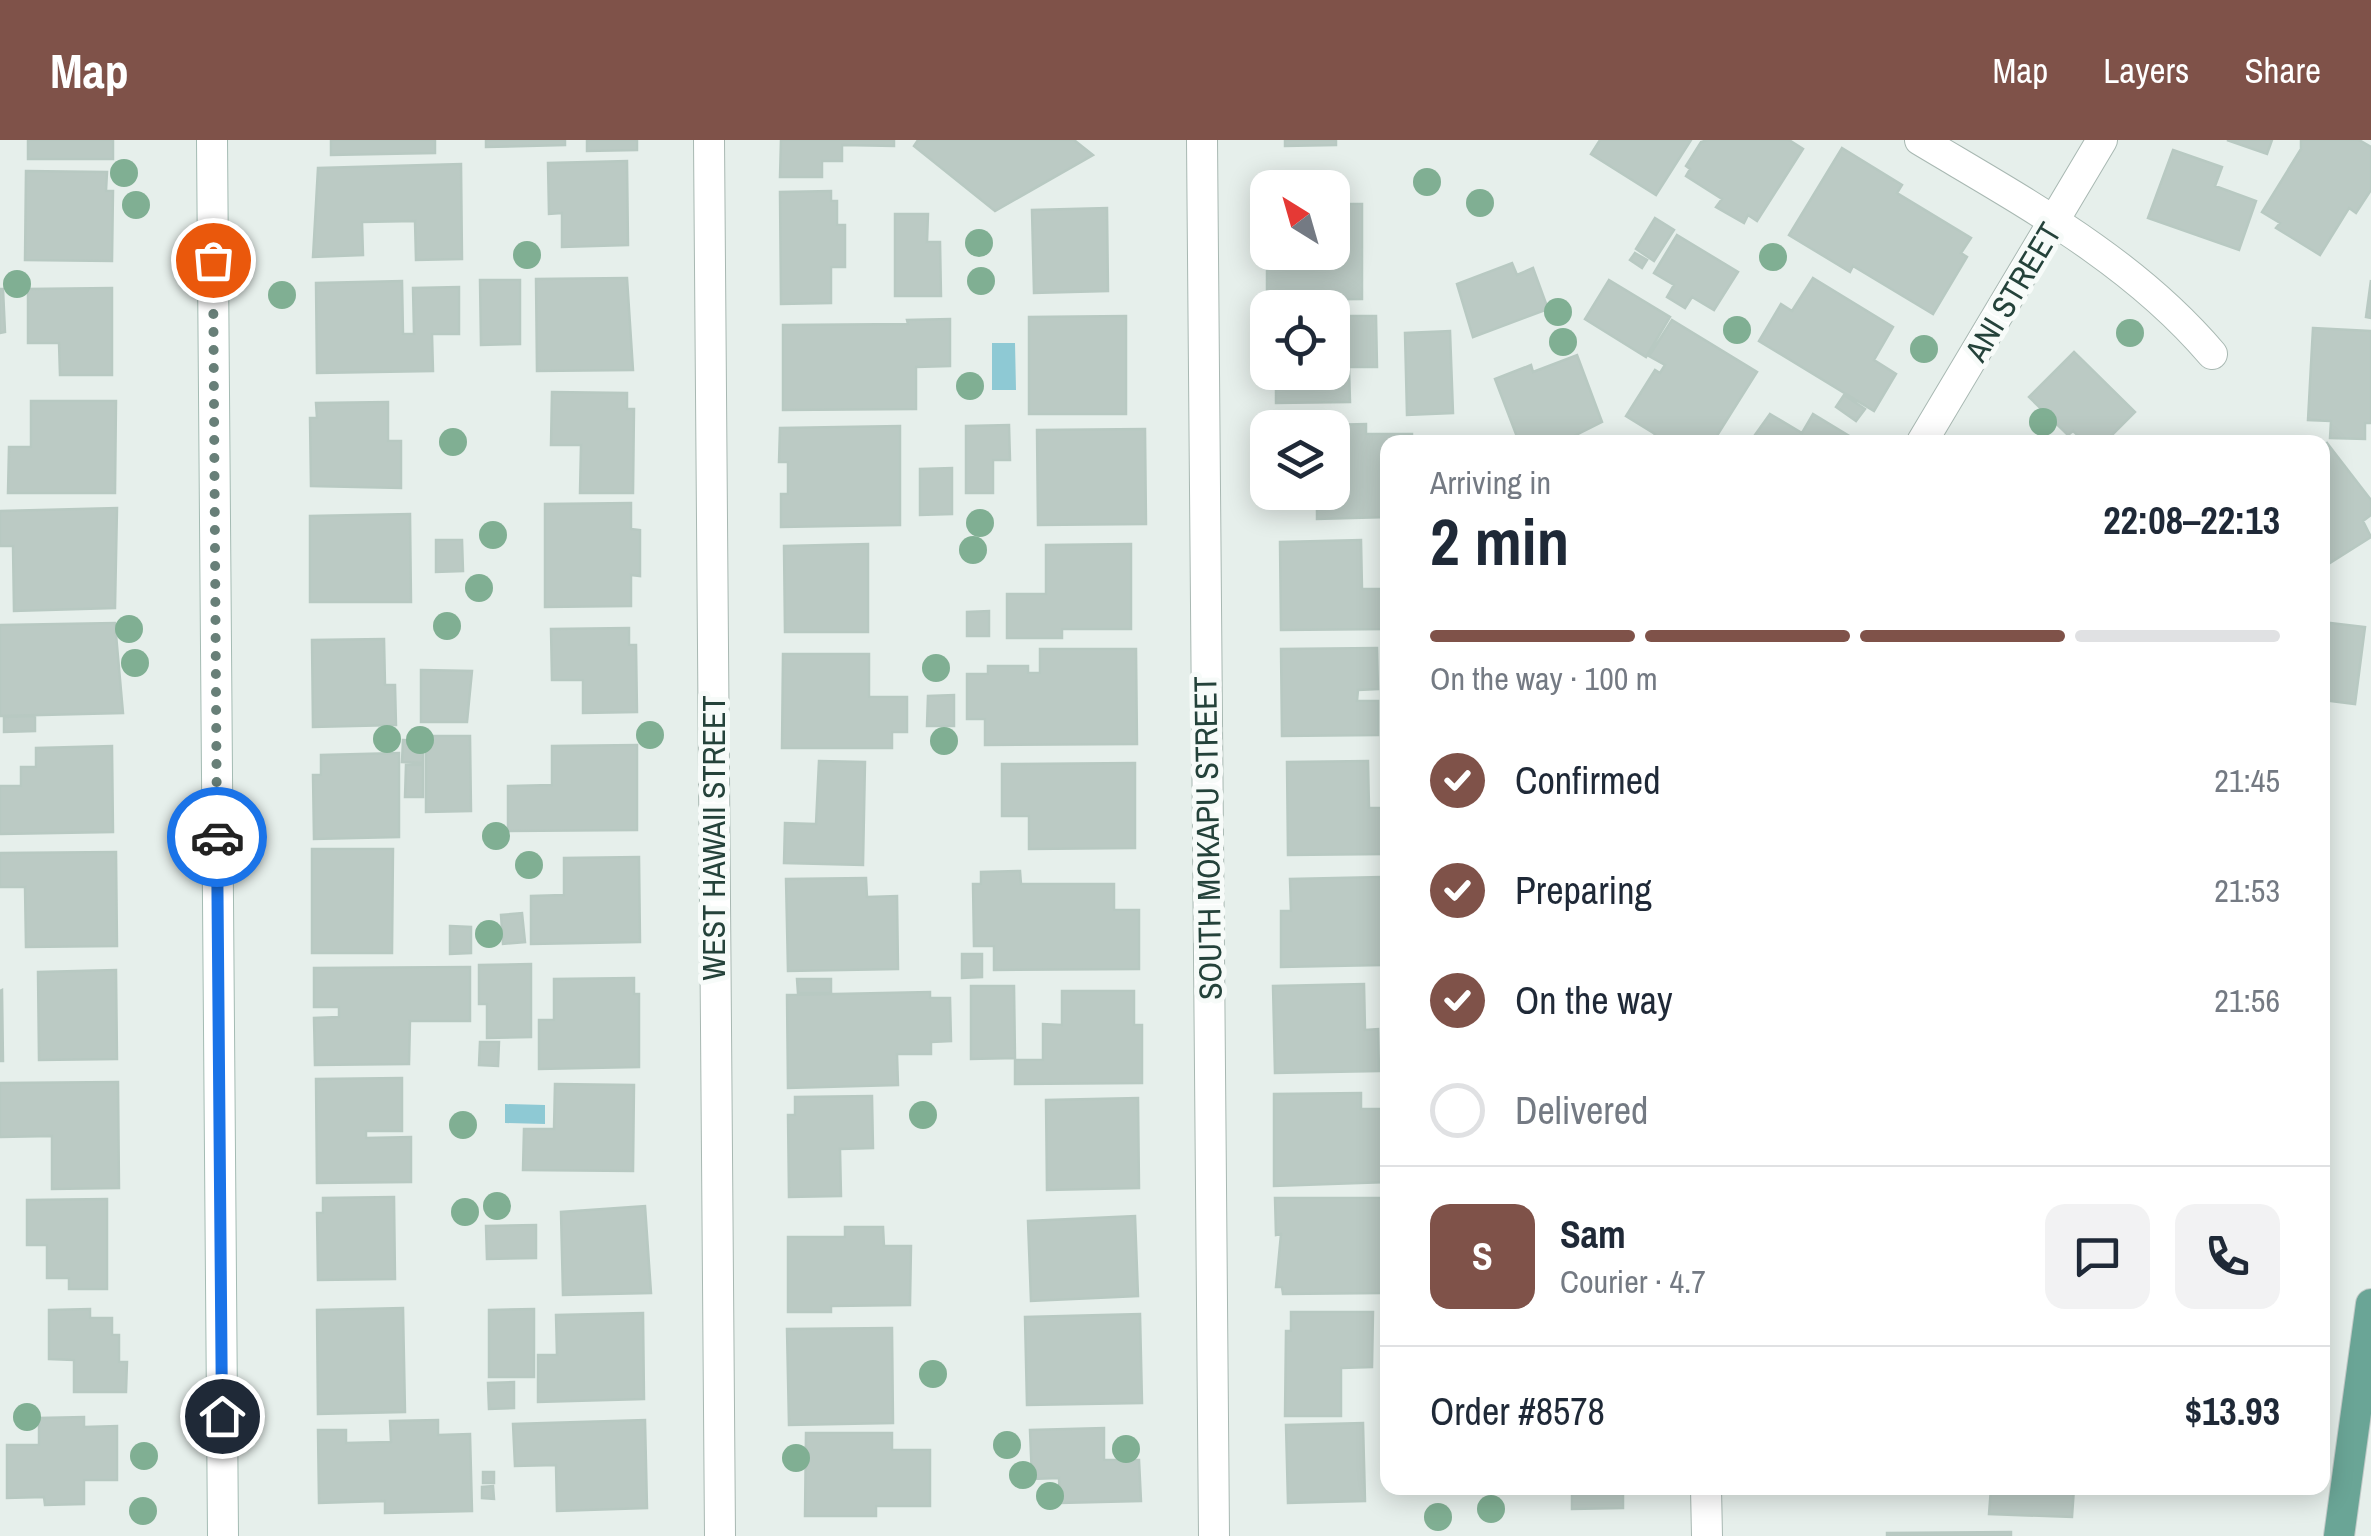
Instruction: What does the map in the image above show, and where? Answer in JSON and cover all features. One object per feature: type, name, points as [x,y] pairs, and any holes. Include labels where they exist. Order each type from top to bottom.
[{"type":"main road","points":[[2339,1536],[2371,1304]]},
{"type":"street","points":[[212,140],[222,1536]]},
{"type":"street","name":"WEST HAWAII STREET","points":[[709,140],[720,1536]]},
{"type":"street","name":"SOUTH MOKAPU STREET","points":[[1202,140],[1214,1536]]},
{"type":"street","points":[[1920,140],[2098,247],[2175,311],[2212,354]]},
{"type":"street","name":"ANI STREET","points":[[1926,435],[2102,140]]},
{"type":"street","points":[[1706,1495],[1707,1536]]},
{"type":"water","points":[[992,343],[1015,343],[1016,390],[992,390]]},
{"type":"water","points":[[505,1104],[545,1105],[545,1124],[505,1123]]},
{"type":"building","points":[[28,140],[113,140],[113,159],[28,159]]},
{"type":"building","points":[[331,140],[435,140],[435,153],[331,155]]},
{"type":"building","points":[[486,140],[565,140],[565,145],[486,147]]},
{"type":"building","points":[[587,140],[637,140],[637,150],[587,151]]},
{"type":"building","points":[[781,140],[894,140],[894,146],[842,145],[842,161],[822,161],[822,177],[780,177]]},
{"type":"building","points":[[918,140],[1074,140],[1093,155],[995,211],[914,146]]},
{"type":"building","points":[[1285,140],[1336,140],[1336,145],[1285,146]]},
{"type":"building","points":[[1600,140],[1691,140],[1656,195],[1591,154]]},
{"type":"building","points":[[1789,140],[1803,149],[1757,221],[1748,215],[1744,223],[1716,207],[1722,199],[1686,176],[1690,169],[1686,166],[1701,142]]},
{"type":"building","points":[[2227,140],[2272,140],[2267,154]]},
{"type":"building","points":[[2301,140],[2359,140],[2371,147],[2371,190],[2356,213],[2349,208],[2320,255],[2276,228],[2280,223],[2262,212],[2301,149]]},
{"type":"building","points":[[1842,148],[1902,185],[1897,193],[1971,238],[1961,253],[1967,257],[1933,314],[1853,266],[1850,272],[1789,235]]},
{"type":"building","points":[[2173,150],[2222,167],[2215,186],[2256,201],[2239,250],[2148,218]]},
{"type":"building","points":[[627,161],[628,245],[562,247],[562,213],[549,214],[548,163]]},
{"type":"building","points":[[461,164],[462,259],[416,260],[415,221],[362,222],[363,255],[313,257],[318,168]]},
{"type":"building","points":[[26,171],[107,172],[106,191],[113,191],[112,261],[25,260]]},
{"type":"building","points":[[831,191],[831,201],[837,201],[837,225],[845,225],[845,267],[831,267],[831,303],[781,304],[780,192]]},
{"type":"building","points":[[1350,204],[1362,204],[1362,299],[1350,299],[1350,290],[1267,290],[1267,270],[1350,270]]},
{"type":"building","points":[[1107,208],[1108,291],[1034,293],[1032,210]]},
{"type":"building","points":[[895,214],[928,214],[927,242],[940,242],[941,296],[895,296]]},
{"type":"building","points":[[1655,218],[1674,230],[1654,261],[1636,249]]},
{"type":"building","points":[[1677,235],[1738,272],[1714,310],[1692,297],[1685,308],[1667,297],[1674,285],[1654,273]]},
{"type":"building","points":[[1635,253],[1647,260],[1642,268],[1630,260]]},
{"type":"building","points":[[1512,263],[1517,275],[1533,268],[1548,309],[1473,337],[1457,284]]},
{"type":"building","points":[[627,278],[633,370],[537,371],[536,279]]},
{"type":"building","points":[[1813,278],[1893,327],[1874,360],[1896,374],[1874,411],[1759,341],[1781,304],[1792,311]]},
{"type":"building","points":[[480,280],[520,280],[520,344],[481,345]]},
{"type":"building","points":[[1609,280],[1670,317],[1646,357],[1585,319]]},
{"type":"building","points":[[2371,280],[2371,318],[2366,317]]},
{"type":"building","points":[[402,281],[403,334],[414,334],[413,288],[459,287],[459,334],[432,334],[433,371],[317,373],[316,283]]},
{"type":"building","points":[[112,288],[112,375],[60,375],[59,343],[28,343],[28,289]]},
{"type":"building","points":[[0,289],[5,332],[0,333]]},
{"type":"building","points":[[1126,316],[1126,414],[1029,414],[1029,317]]},
{"type":"building","points":[[1350,316],[1376,316],[1377,367],[1350,367]]},
{"type":"building","points":[[950,319],[950,366],[916,367],[916,409],[783,410],[783,325],[908,324],[907,320]]},
{"type":"building","points":[[1672,320],[1757,372],[1717,435],[1654,435],[1626,416],[1655,370],[1660,373],[1665,365],[1649,356]]},
{"type":"building","points":[[2313,328],[2371,331],[2371,423],[2365,423],[2365,439],[2330,438],[2331,421],[2308,420]]},
{"type":"building","points":[[1450,331],[1453,413],[1407,415],[1405,333]]},
{"type":"building","points":[[2074,352],[2135,412],[2112,435],[2077,435],[2073,431],[2068,435],[2029,397]]},
{"type":"building","points":[[1577,355],[1602,422],[1576,435],[1516,435],[1495,379],[1531,365],[1533,372]]},
{"type":"building","points":[[1276,390],[1350,390],[1350,402],[1276,403]]},
{"type":"building","points":[[552,392],[627,393],[627,409],[634,409],[633,493],[580,493],[581,445],[551,445]]},
{"type":"building","points":[[1844,395],[1865,409],[1856,421],[1836,407]]},
{"type":"building","points":[[31,401],[116,401],[115,493],[8,493],[9,447],[31,447]]},
{"type":"building","points":[[388,402],[388,441],[401,441],[401,488],[311,486],[310,418],[317,418],[316,403]]},
{"type":"building","points":[[1770,414],[1802,433],[1813,414],[1848,435],[1755,435]]},
{"type":"building","points":[[1350,424],[1366,424],[1366,434],[1412,434],[1380,435],[1380,517],[1317,519],[1317,510],[1350,510]]},
{"type":"building","points":[[1009,425],[1010,460],[993,460],[993,493],[966,493],[966,426]]},
{"type":"building","points":[[900,426],[900,525],[781,527],[781,494],[788,494],[788,462],[779,462],[780,428]]},
{"type":"building","points":[[1145,429],[1146,524],[1038,525],[1037,430]]},
{"type":"building","points":[[2330,447],[2371,500],[2371,515],[2363,521],[2371,537],[2330,563]]},
{"type":"building","points":[[952,468],[952,514],[920,515],[920,469]]},
{"type":"building","points":[[631,503],[631,529],[640,530],[640,576],[631,575],[631,606],[545,607],[545,504]]},
{"type":"building","points":[[117,508],[115,608],[14,611],[13,546],[0,546],[0,511]]},
{"type":"building","points":[[410,514],[411,602],[310,602],[310,516]]},
{"type":"building","points":[[436,540],[462,540],[463,571],[436,572]]},
{"type":"building","points":[[1361,540],[1362,589],[1380,589],[1380,629],[1281,630],[1280,542]]},
{"type":"building","points":[[868,544],[868,632],[785,632],[784,546]]},
{"type":"building","points":[[1131,544],[1131,629],[1062,629],[1062,638],[1007,638],[1007,594],[1046,594],[1046,545]]},
{"type":"building","points":[[989,611],[989,636],[967,636],[967,612]]},
{"type":"building","points":[[115,623],[123,713],[0,716],[0,625]]},
{"type":"building","points":[[2330,623],[2365,627],[2355,704],[2330,701]]},
{"type":"building","points":[[629,628],[629,645],[636,645],[637,712],[583,713],[583,680],[552,680],[551,629]]},
{"type":"building","points":[[384,639],[385,685],[395,685],[396,725],[313,727],[312,640]]},
{"type":"building","points":[[1377,648],[1378,689],[1358,690],[1357,701],[1378,701],[1378,735],[1282,736],[1281,649]]},
{"type":"building","points":[[1040,649],[1136,649],[1137,744],[985,745],[985,719],[967,719],[967,674],[988,674],[988,666],[1028,666],[1028,673],[1040,673]]},
{"type":"building","points":[[783,654],[869,654],[869,697],[907,697],[907,732],[892,732],[892,748],[782,748]]},
{"type":"building","points":[[421,670],[472,671],[467,722],[421,722]]},
{"type":"building","points":[[954,695],[954,726],[927,726],[928,696]]},
{"type":"building","points":[[35,716],[35,731],[4,732],[4,717]]},
{"type":"building","points":[[426,736],[470,736],[471,811],[426,812]]},
{"type":"building","points":[[403,740],[423,741],[423,763],[402,762]]},
{"type":"building","points":[[637,745],[637,830],[508,831],[508,786],[552,785],[552,746]]},
{"type":"building","points":[[112,746],[113,832],[0,834],[0,786],[21,786],[21,767],[36,767],[36,748]]},
{"type":"building","points":[[399,753],[399,837],[314,839],[313,775],[321,775],[321,755]]},
{"type":"building","points":[[819,761],[865,762],[863,865],[784,863],[785,823],[816,824]]},
{"type":"building","points":[[1368,761],[1369,808],[1380,808],[1380,854],[1288,855],[1287,762]]},
{"type":"building","points":[[1135,763],[1135,848],[1029,849],[1029,816],[1002,816],[1002,764]]},
{"type":"building","points":[[406,765],[423,765],[423,797],[405,797]]},
{"type":"building","points":[[312,849],[393,849],[392,953],[312,953]]},
{"type":"building","points":[[116,852],[117,946],[26,947],[25,887],[0,887],[0,853]]},
{"type":"building","points":[[639,857],[640,942],[531,944],[531,896],[564,895],[564,858]]},
{"type":"building","points":[[1020,871],[1021,884],[1114,884],[1114,910],[1139,910],[1139,969],[994,970],[994,946],[974,946],[973,884],[981,884],[981,872]]},
{"type":"building","points":[[1380,877],[1380,965],[1281,967],[1281,911],[1291,911],[1290,879]]},
{"type":"building","points":[[866,878],[867,897],[897,896],[898,969],[788,971],[786,879]]},
{"type":"building","points":[[522,913],[525,942],[503,944],[501,915]]},
{"type":"building","points":[[450,926],[471,927],[471,953],[450,954]]},
{"type":"building","points":[[962,954],[982,954],[982,977],[962,978]]},
{"type":"building","points":[[531,964],[531,1037],[487,1038],[487,1004],[479,1004],[479,965]]},
{"type":"building","points":[[470,967],[470,1021],[410,1021],[409,1064],[315,1065],[314,1018],[339,1017],[339,1007],[314,1007],[314,968]]},
{"type":"building","points":[[116,970],[117,1059],[39,1060],[38,972]]},
{"type":"building","points":[[634,978],[634,994],[639,994],[639,1067],[539,1069],[539,1020],[554,1020],[554,979]]},
{"type":"building","points":[[797,979],[831,979],[831,993],[798,993]]},
{"type":"building","points":[[1364,984],[1365,1030],[1378,1029],[1379,1071],[1275,1073],[1273,986]]},
{"type":"building","points":[[971,986],[1014,986],[1015,1058],[971,1059]]},
{"type":"building","points":[[0,991],[3,1061],[0,1061]]},
{"type":"building","points":[[1062,991],[1134,991],[1134,1025],[1142,1025],[1142,1083],[1015,1084],[1015,1060],[1043,1060],[1043,1024],[1062,1025]]},
{"type":"building","points":[[930,992],[930,998],[950,998],[951,1041],[931,1042],[931,1054],[897,1054],[898,1085],[788,1088],[787,995]]},
{"type":"building","points":[[480,1042],[499,1042],[498,1066],[479,1065]]},
{"type":"building","points":[[402,1078],[402,1131],[366,1131],[366,1138],[411,1137],[411,1182],[317,1183],[316,1079]]},
{"type":"building","points":[[118,1082],[119,1188],[52,1189],[52,1136],[0,1137],[0,1083]]},
{"type":"building","points":[[555,1084],[634,1085],[633,1171],[523,1170],[524,1129],[554,1129]]},
{"type":"building","points":[[1361,1093],[1361,1109],[1380,1109],[1380,1182],[1274,1186],[1274,1094]]},
{"type":"building","points":[[872,1096],[873,1148],[840,1149],[841,1196],[789,1197],[788,1115],[795,1115],[795,1097]]},
{"type":"building","points":[[1138,1098],[1139,1188],[1047,1190],[1046,1100]]},
{"type":"building","points":[[394,1197],[395,1279],[318,1280],[317,1213],[323,1213],[323,1198]]},
{"type":"building","points":[[1275,1198],[1380,1198],[1380,1293],[1283,1294],[1282,1287],[1276,1287],[1281,1234],[1276,1235]]},
{"type":"building","points":[[107,1199],[107,1289],[69,1289],[69,1278],[47,1278],[47,1245],[27,1245],[27,1200]]},
{"type":"building","points":[[645,1206],[651,1293],[563,1295],[561,1212]]},
{"type":"building","points":[[1135,1216],[1138,1296],[1031,1301],[1028,1221]]},
{"type":"building","points":[[536,1225],[536,1258],[487,1259],[486,1226]]},
{"type":"building","points":[[845,1227],[883,1227],[884,1246],[911,1246],[910,1305],[831,1306],[831,1312],[788,1312],[788,1237],[845,1237]]},
{"type":"building","points":[[403,1308],[405,1412],[318,1414],[317,1310]]},
{"type":"building","points":[[90,1309],[90,1318],[112,1318],[112,1335],[119,1335],[119,1362],[127,1362],[126,1392],[74,1392],[74,1360],[49,1359],[49,1310]]},
{"type":"building","points":[[534,1309],[534,1377],[489,1377],[489,1310]]},
{"type":"building","points":[[1291,1312],[1373,1312],[1372,1367],[1341,1368],[1341,1416],[1285,1416],[1286,1331],[1291,1331]]},
{"type":"building","points":[[643,1313],[644,1399],[538,1402],[538,1355],[557,1355],[556,1315]]},
{"type":"building","points":[[1140,1314],[1142,1403],[1027,1405],[1025,1317]]},
{"type":"building","points":[[892,1328],[893,1423],[789,1425],[787,1329]]},
{"type":"building","points":[[514,1382],[514,1408],[489,1409],[488,1383]]},
{"type":"building","points":[[84,1417],[84,1427],[117,1426],[117,1480],[84,1480],[84,1504],[45,1505],[44,1497],[7,1498],[7,1445],[39,1445],[39,1418]]},
{"type":"building","points":[[438,1420],[438,1435],[470,1434],[472,1511],[385,1513],[385,1501],[319,1503],[318,1430],[346,1430],[346,1443],[391,1442],[390,1421]]},
{"type":"building","points":[[645,1420],[647,1508],[557,1511],[556,1465],[515,1466],[513,1424]]},
{"type":"building","points":[[1363,1423],[1365,1501],[1288,1503],[1286,1425]]},
{"type":"building","points":[[1104,1428],[1104,1460],[1139,1460],[1141,1501],[1060,1503],[1059,1478],[1032,1479],[1030,1430]]},
{"type":"building","points":[[806,1433],[892,1433],[892,1450],[930,1450],[930,1506],[876,1506],[876,1516],[805,1516]]},
{"type":"building","points":[[483,1472],[494,1472],[494,1483],[483,1483]]},
{"type":"building","points":[[493,1486],[494,1499],[482,1498],[482,1487]]},
{"type":"building","points":[[1572,1495],[1623,1495],[1623,1508],[1572,1509]]},
{"type":"building","points":[[1990,1495],[2074,1495],[2072,1517],[1989,1514]]},
{"type":"building","points":[[2011,1532],[2011,1536],[1887,1536],[1887,1533]]},
{"type":"way so far","points":[[213,260],[217,837]]},
{"type":"route","points":[[217,837],[222,1416]]}]
